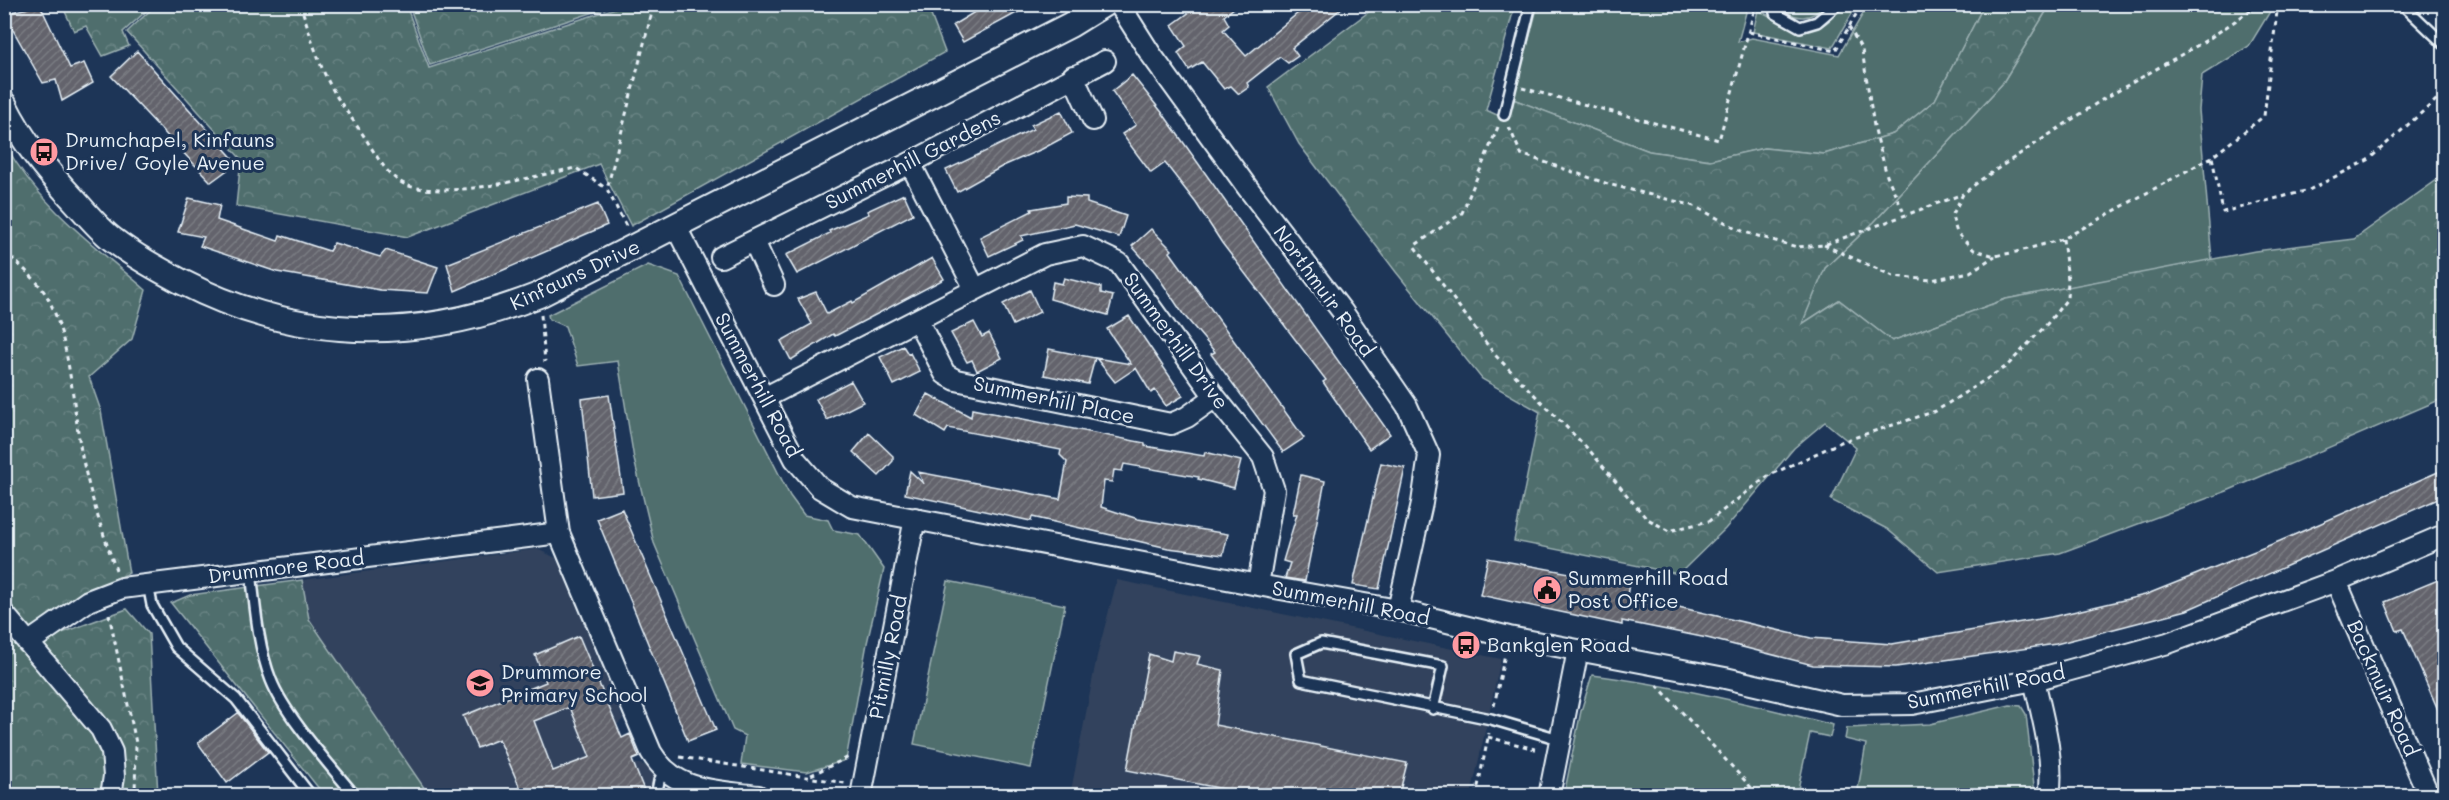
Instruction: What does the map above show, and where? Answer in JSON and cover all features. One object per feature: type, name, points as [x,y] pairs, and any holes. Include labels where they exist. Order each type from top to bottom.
[{"type":"street","name":"Kinfauns Drive","points":[[4,104],[27,144],[49,172],[111,238],[150,266],[208,295],[254,312],[331,328],[369,331],[402,329],[480,316],[539,296],[1070,25],[1104,4]]},
{"type":"street","name":"Northmuir Road","points":[[1119,4],[1150,53],[1246,187],[1342,311],[1411,416],[1429,455],[1422,503],[1398,610]]},
{"type":"street","name":"Summerhill Gardens","points":[[721,257],[910,163],[1105,61]]},
{"type":"street","points":[[1073,76],[1094,120]]},
{"type":"street","points":[[910,163],[975,289]]},
{"type":"street","name":"Summerhill Road","points":[[676,226],[795,459],[820,488],[852,507],[1398,610],[1509,637],[1638,660],[1842,705],[1912,704],[2034,680],[2168,643],[2336,581],[2445,535]]},
{"type":"street","points":[[754,241],[774,285]]},
{"type":"street","name":"Summerhill Drive","points":[[764,398],[1045,254],[1083,246],[1119,263],[1215,397],[1263,457],[1274,490],[1258,585]]},
{"type":"street","name":"Summerhill Place","points":[[918,321],[945,374],[956,380],[1171,424],[1187,417],[1215,397]]},
{"type":"street","points":[[538,379],[559,533],[651,752],[664,771],[681,782],[697,788],[758,795]]},
{"type":"street","name":"Pitmilly Road","points":[[862,790],[915,518]]},
{"type":"street","name":"Drummore Road","points":[[28,643],[88,601],[113,591],[148,584],[559,533]]},
{"type":"street","name":"Backmuir Road","points":[[2336,581],[2429,795]]},
{"type":"street","points":[[4,614],[101,729],[112,752],[114,776],[111,795]]},
{"type":"street","points":[[1549,795],[1578,650]]},
{"type":"street","points":[[2034,680],[2046,736],[2049,795]]},
{"type":"lane","points":[[1504,115],[1531,4]]},
{"type":"lane","points":[[1774,4],[1775,13],[1800,27],[1817,22],[1838,4]]},
{"type":"lane","points":[[2402,4],[2445,44]]},
{"type":"lane","points":[[251,571],[263,650],[271,679],[281,700],[355,795]]},
{"type":"lane","points":[[148,584],[152,605],[176,647],[236,699],[311,795]]},
{"type":"lane","points":[[1433,709],[1443,666],[1321,643],[1296,654],[1301,680],[1433,709],[1491,719],[1558,746]]},
{"type":"lane","points":[[656,795],[664,771]]},
{"type":"path","points":[[300,4],[332,89],[369,142],[381,165],[394,177],[415,188],[445,190],[480,186],[576,168],[607,189],[636,247]]},
{"type":"path","points":[[607,189],[654,4]]},
{"type":"path","points":[[794,4],[812,10],[822,4]]},
{"type":"path","points":[[1511,85],[1719,140],[1756,4]]},
{"type":"path","points":[[1504,115],[1521,154],[1608,184],[1694,206],[1744,232],[1797,247],[1824,245],[1964,194],[1982,179],[2100,102],[2207,40],[2257,6],[2270,4]]},
{"type":"path","points":[[1824,245],[1893,276],[1931,280],[1970,272],[1995,256],[2063,239],[2212,157],[2264,116],[2278,4]]},
{"type":"path","points":[[1849,27],[1862,50],[1874,126],[1887,176],[1905,215]]},
{"type":"path","points":[[2212,157],[2223,212],[2309,190],[2368,160],[2444,93],[2445,88]]},
{"type":"path","points":[[1504,115],[1462,213],[1414,246],[1495,355],[1590,451],[1646,518],[1669,531],[1709,520],[1768,476],[1841,442],[1936,411],[2007,366],[2067,299],[2068,280],[2063,239]]},
{"type":"path","points":[[1964,194],[1952,216],[1957,233],[1974,250],[1995,256]]},
{"type":"path","points":[[4,251],[38,282],[60,326],[82,453],[113,591],[136,743],[135,795]]},
{"type":"path","points":[[538,379],[546,370],[539,296]]},
{"type":"path","points":[[1638,660],[1658,686],[1759,795]]},
{"type":"path","points":[[1488,738],[1558,746]]},
{"type":"path","points":[[809,776],[871,744]]},
{"type":"path","points":[[651,752],[809,776],[862,790]]},
{"type":"shaded area","name":"Drummore Primary School","points":[[537,549],[556,558],[623,719],[617,725],[622,738],[630,734],[639,757],[632,760],[633,763],[645,765],[667,790],[667,795],[429,795],[309,619],[302,580]]},
{"type":"shaded area","points":[[1117,580],[1501,659],[1471,795],[1070,796],[1097,656]]},
{"type":"green space","points":[[409,4],[616,5],[430,65]]},
{"type":"green space","points":[[937,4],[929,10],[945,52],[631,226],[599,164],[408,237],[236,206],[241,159],[127,32],[156,5],[406,5],[429,68],[625,5]]},
{"type":"green space","points":[[62,5],[153,5],[123,32],[129,46],[103,56],[86,26],[74,31]]},
{"type":"green space","points":[[1378,5],[1515,5],[1486,110],[1508,120],[1513,99],[1649,151],[1710,160],[1764,148],[1824,154],[1893,134],[1935,100],[1984,5],[2050,5],[2002,84],[1874,222],[1825,268],[1802,324],[1839,300],[1892,341],[2006,299],[2255,251],[2354,239],[2444,175],[2444,398],[2227,491],[2060,553],[1938,572],[1887,529],[1831,500],[1856,448],[1825,422],[1794,448],[1725,529],[1679,574],[1514,541],[1540,412],[1482,379],[1396,272],[1299,144],[1268,87]]},
{"type":"green space","points":[[1538,5],[1748,5],[1738,42],[1752,38],[1839,55],[1868,5],[1984,5],[1935,100],[1893,134],[1824,154],[1764,148],[1711,160],[1649,151],[1513,99]]},
{"type":"green space","points":[[1782,5],[1825,5],[1809,16],[1797,17]]},
{"type":"green space","points":[[1842,5],[1857,5],[1832,48],[1753,32],[1758,10],[1793,26],[1814,28],[1823,25],[1833,17]]},
{"type":"green space","points":[[2050,5],[2274,5],[2249,46],[2202,75],[2199,110],[2212,260],[2006,299],[1892,341],[1839,300],[1801,325],[1825,268],[1874,222],[2002,84]]},
{"type":"green space","points":[[5,144],[18,166],[51,205],[88,241],[146,290],[132,339],[89,377],[101,411],[129,573],[93,591],[35,643],[127,609],[149,634],[158,795],[5,795]]},
{"type":"green space","points":[[648,265],[679,276],[790,496],[804,515],[828,520],[833,530],[860,535],[884,569],[867,643],[846,760],[807,772],[741,764],[745,736],[733,730],[654,543],[634,459],[618,361],[578,366],[565,326],[549,319],[548,315]]},
{"type":"green space","points":[[302,580],[309,619],[429,795],[324,795],[171,603],[190,595]]},
{"type":"green space","points":[[948,581],[1065,605],[1031,768],[914,744]]},
{"type":"green space","points":[[1592,675],[1683,690],[1833,725],[1830,737],[1810,733],[1798,789],[1810,794],[1564,795],[1581,711]]},
{"type":"green space","points":[[2010,705],[2021,706],[2026,714],[2035,795],[1874,796],[1874,793],[1858,789],[1866,744],[1845,739],[1847,728],[1930,724]]},
{"type":"building","points":[[988,4],[1033,4],[963,42],[953,25]]},
{"type":"building","points":[[1201,4],[1239,4],[1224,16],[1229,25],[1223,30],[1246,56],[1309,4],[1347,4],[1292,48],[1298,56],[1288,63],[1280,57],[1247,83],[1249,87],[1239,94],[1231,86],[1224,89],[1202,62],[1189,70],[1178,53],[1186,46],[1172,25]]},
{"type":"building","points":[[40,5],[70,68],[84,63],[93,83],[62,101],[56,80],[43,83],[4,14]]},
{"type":"building","points":[[137,51],[237,163],[211,182],[111,76]]},
{"type":"building","points":[[1132,75],[1164,115],[1390,434],[1369,449],[1323,382],[1326,380],[1222,243],[1196,203],[1165,163],[1151,173],[1122,134],[1136,125],[1112,91]]},
{"type":"building","points":[[1061,111],[1072,133],[1003,166],[957,192],[946,170],[1033,129],[1031,125]]},
{"type":"building","points":[[904,194],[913,214],[797,274],[786,255],[830,233],[829,231],[869,214],[867,211]]},
{"type":"building","points":[[1066,197],[1087,198],[1087,203],[1126,216],[1119,237],[1075,224],[1021,236],[1023,240],[989,256],[980,237],[1032,211],[1031,209],[1066,203]]},
{"type":"building","points":[[189,198],[220,205],[217,220],[278,241],[280,235],[329,251],[334,243],[380,257],[386,250],[438,267],[428,293],[380,290],[277,272],[200,246],[204,237],[178,232]]},
{"type":"building","points":[[598,204],[607,225],[455,291],[447,264]]},
{"type":"building","points":[[1151,229],[1172,250],[1170,252],[1304,438],[1283,452],[1211,354],[1215,352],[1183,314],[1155,272],[1132,246]]},
{"type":"building","points":[[932,258],[944,279],[835,336],[833,334],[791,360],[781,341],[812,324],[798,299],[816,292],[827,314],[852,301],[853,303]]},
{"type":"building","points":[[1064,278],[1101,287],[1101,293],[1113,296],[1108,315],[1050,299],[1053,282],[1062,284]]},
{"type":"building","points":[[1030,290],[1040,312],[1013,325],[1003,304]]},
{"type":"building","points":[[1129,316],[1183,396],[1166,406],[1155,390],[1151,393],[1136,368],[1115,382],[1096,358],[1131,364],[1107,329]]},
{"type":"building","points":[[974,322],[982,337],[989,333],[1002,358],[977,371],[972,360],[967,362],[951,333]]},
{"type":"building","points":[[903,346],[908,354],[910,353],[920,372],[894,385],[880,357]]},
{"type":"building","points":[[1049,349],[1095,358],[1088,384],[1044,375]]},
{"type":"building","points":[[851,381],[863,402],[827,420],[816,399]]},
{"type":"building","points":[[928,394],[971,417],[972,409],[1145,443],[1145,446],[1204,456],[1205,452],[1241,461],[1234,488],[1198,479],[1199,477],[1124,464],[1122,471],[1114,470],[1112,482],[1104,481],[1101,507],[1138,519],[1228,534],[1223,555],[1168,548],[1032,517],[1031,521],[905,494],[910,471],[924,484],[918,472],[1060,499],[1067,462],[1060,455],[1061,450],[948,428],[945,433],[916,415]]},
{"type":"building","points":[[609,395],[623,492],[592,496],[582,399]]},
{"type":"building","points":[[869,433],[893,456],[893,461],[879,476],[853,452]]},
{"type":"building","points":[[1381,463],[1405,468],[1379,589],[1353,585]]},
{"type":"building","points":[[2445,469],[2445,496],[2187,610],[2056,644],[1896,667],[1813,665],[1707,638],[1622,621],[1622,625],[1480,595],[1488,558],[1629,584],[1627,595],[1811,638],[1892,644],[2051,617],[2145,595],[2280,541]]},
{"type":"building","points":[[1301,475],[1325,481],[1305,581],[1285,578],[1290,563],[1283,561],[1297,514],[1293,514]]},
{"type":"building","points":[[622,509],[716,730],[688,741],[597,519]]},
{"type":"building","points":[[2445,577],[2445,726],[2403,629],[2397,631],[2385,602]]},
{"type":"building","points":[[579,636],[622,738],[630,734],[639,757],[632,760],[646,795],[603,795],[601,790],[589,795],[523,795],[499,739],[477,748],[463,716],[546,682],[535,655]],"holes":[[[570,707],[590,757],[553,771],[534,721]]]},
{"type":"building","points":[[1173,651],[1200,656],[1197,664],[1223,670],[1215,725],[1407,763],[1399,795],[1254,795],[1127,770],[1149,654],[1171,661]]},
{"type":"building","points":[[238,713],[268,752],[227,783],[198,743]]},
{"type":"place","name":"Drumchapel, Kinfauns Drive/ Goyle Avenue","points":[[44,152]]},
{"type":"place","name":"Summerhill Road Post Office","points":[[1547,590]]},
{"type":"place","name":"Bankglen Road","points":[[1466,645]]},
{"type":"place","name":"Drummore Primary School","points":[[480,683]]}]
